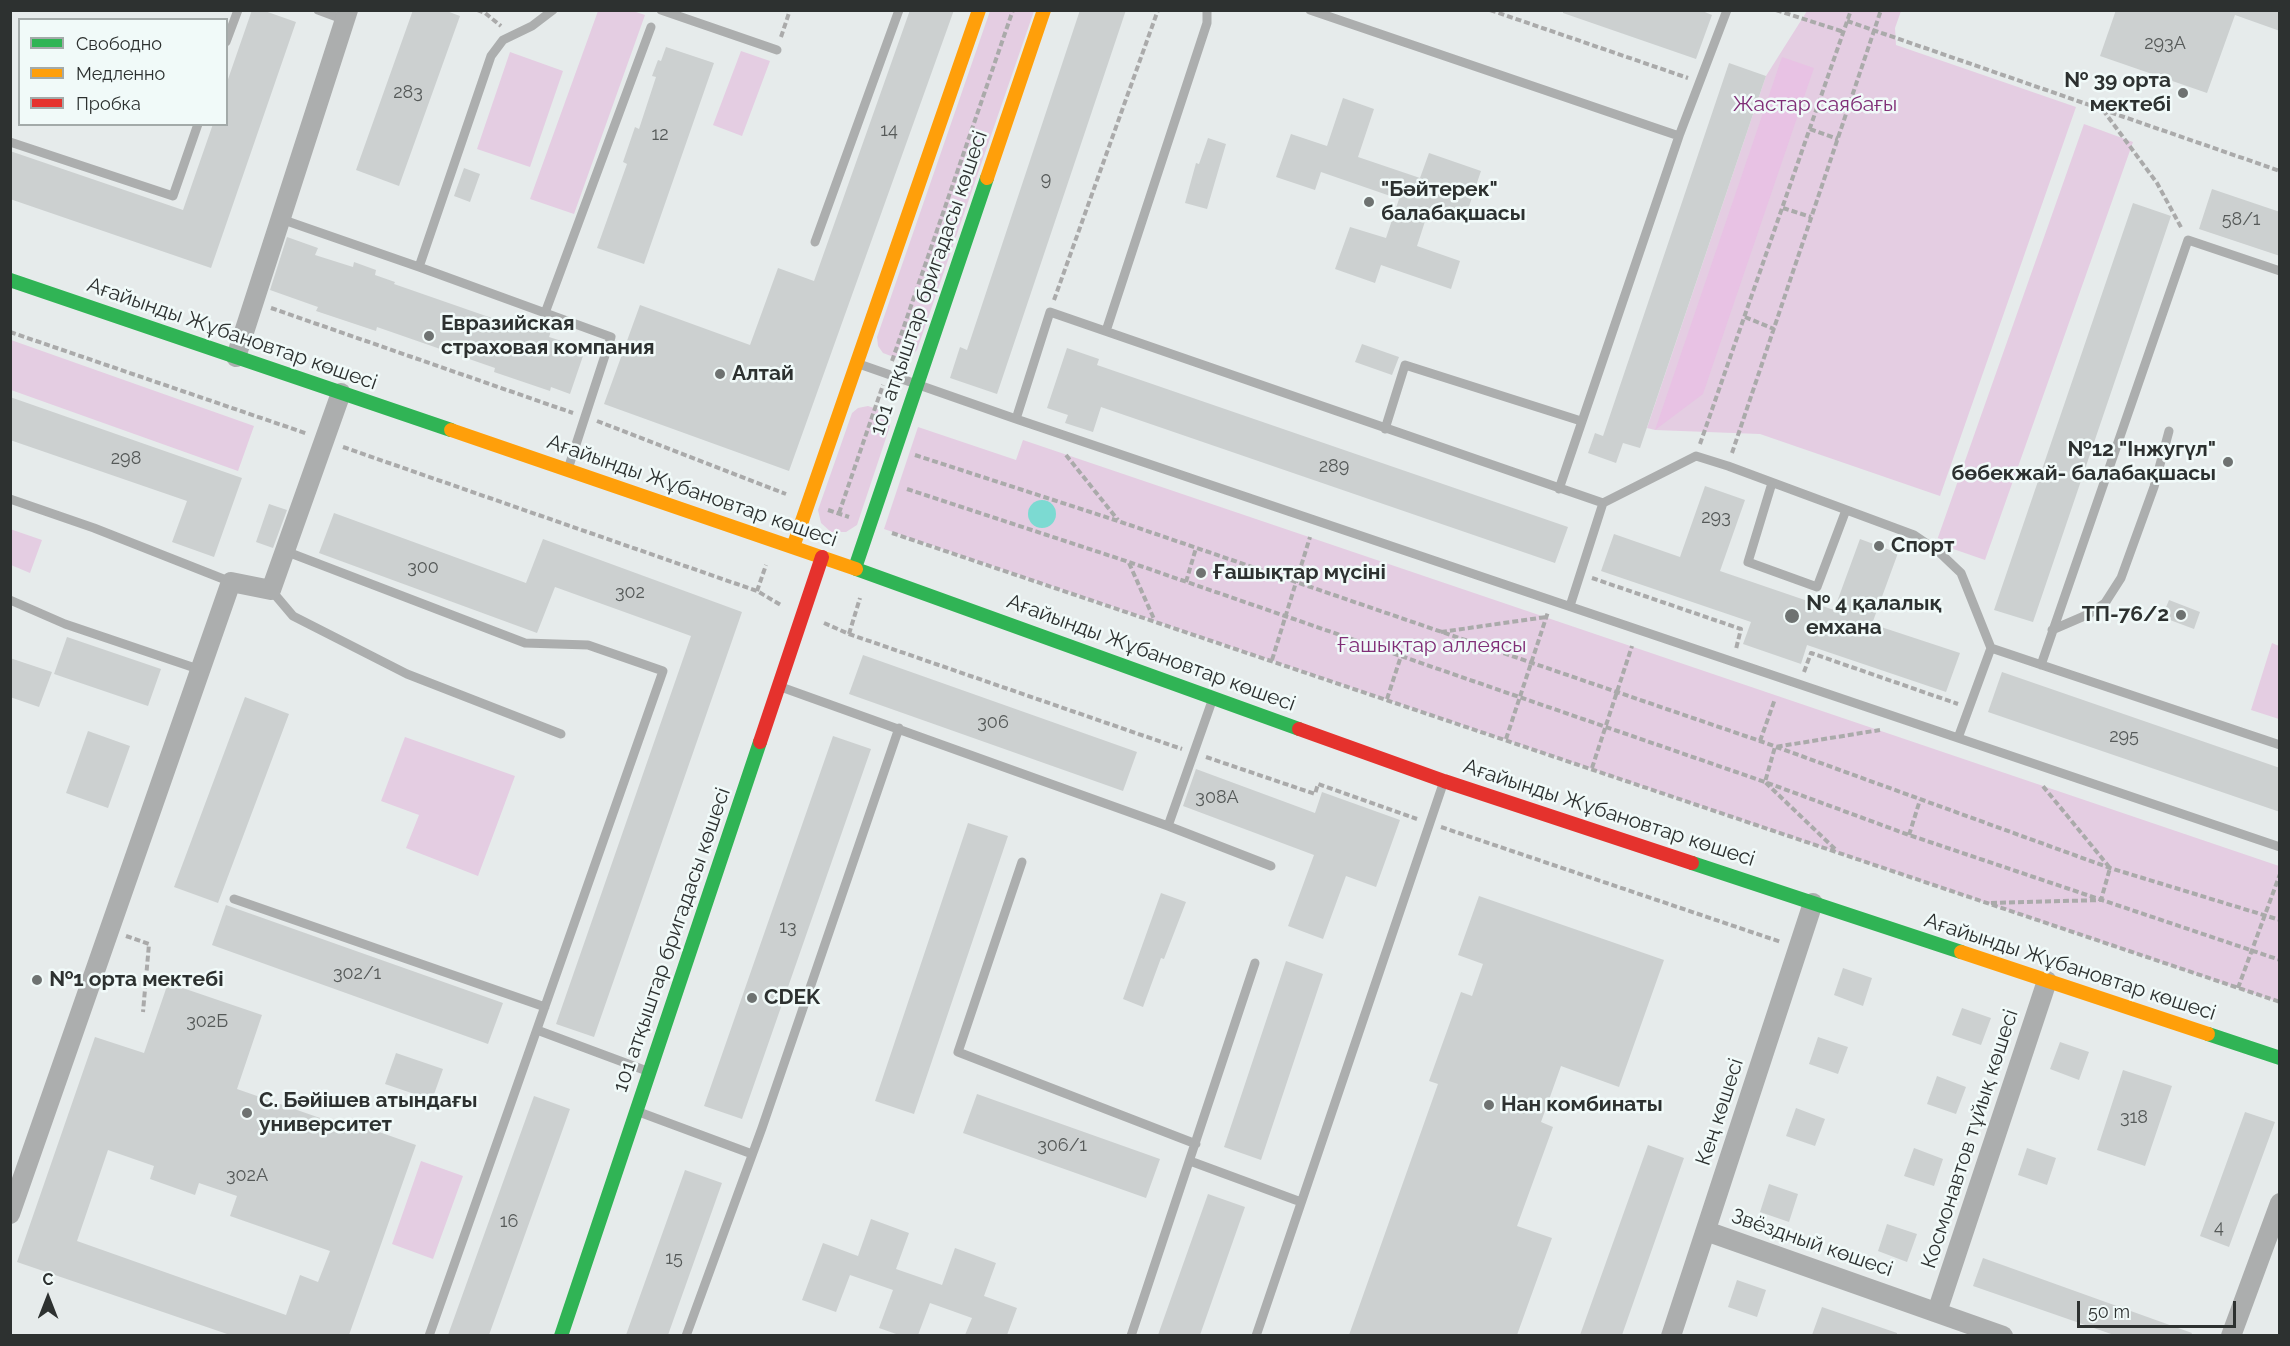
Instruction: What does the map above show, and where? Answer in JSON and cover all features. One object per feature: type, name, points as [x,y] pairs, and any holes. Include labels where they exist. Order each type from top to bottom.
[{"type":"street","name":"101 атқыштар бригадасы көшесі","points":[[793,547],[979,10]]},
{"type":"street","name":"101 атқыштар бригадасы көшесі","points":[[855,568],[1044,10]]},
{"type":"street","points":[[236,357],[347,15]]},
{"type":"street","name":"Ағайынды Жұбановтар көшесі","points":[[10,280],[855,568],[1444,781],[2280,1058]]},
{"type":"street","points":[[10,1214],[231,582],[271,590],[341,393]]},
{"type":"street","name":"101 атқыштар бригадасы көшесі","points":[[561,1335],[822,557]]},
{"type":"street","name":"Кең көшесі","points":[[1671,1335],[1813,903]]},
{"type":"street","name":"Космонавтов тұйық көшесі","points":[[1937,1312],[2047,981]]},
{"type":"street","points":[[2231,1335],[2280,1203]]},
{"type":"street","name":"Звёздный көшесі","points":[[1706,1231],[2003,1335]]},
{"type":"lane","points":[[228,36],[237,10]]},
{"type":"lane","points":[[318,10],[347,15]]},
{"type":"lane","points":[[419,267],[491,56],[503,40],[511,34],[532,26],[553,10]]},
{"type":"lane","points":[[661,10],[777,50]]},
{"type":"lane","points":[[816,242],[899,10]]},
{"type":"lane","points":[[1106,332],[1207,23],[1207,10]]},
{"type":"lane","points":[[1310,10],[1679,136]]},
{"type":"lane","points":[[1559,489],[1679,136],[1727,10]]},
{"type":"lane","points":[[545,313],[651,27]]},
{"type":"lane","points":[[10,142],[173,196],[197,126]]},
{"type":"lane","points":[[280,219],[419,267],[611,338],[568,470]]},
{"type":"lane","points":[[2041,665],[2188,240],[2280,271]]},
{"type":"lane","points":[[1016,419],[1050,312],[1603,503],[1696,456],[1728,466],[1914,535],[1939,552],[1960,573],[1991,648],[1958,738]]},
{"type":"lane","points":[[857,363],[1016,419],[2280,847]]},
{"type":"lane","points":[[1385,429],[1405,365],[1581,421]]},
{"type":"lane","points":[[2052,630],[2089,614],[2106,603],[2121,578],[2154,487],[2169,431]]},
{"type":"lane","points":[[1772,483],[1748,562],[1788,577],[1817,587],[1846,510]]},
{"type":"lane","points":[[10,499],[94,528],[231,582]]},
{"type":"lane","points":[[1570,606],[1603,503]]},
{"type":"lane","points":[[285,551],[525,643],[588,645],[663,671],[429,1335]]},
{"type":"lane","points":[[271,590],[293,616],[407,674],[561,734]]},
{"type":"lane","points":[[10,600],[65,624],[201,670]]},
{"type":"lane","points":[[1991,648],[2280,745]]},
{"type":"lane","points":[[779,686],[1168,826],[1271,866]]},
{"type":"lane","points":[[1168,826],[1213,698]]},
{"type":"lane","points":[[686,1335],[752,1154],[898,728]]},
{"type":"lane","points":[[1256,1335],[1444,781]]},
{"type":"lane","points":[[1022,861],[957,1052],[1196,1144]]},
{"type":"lane","points":[[234,899],[545,1007]]},
{"type":"lane","points":[[1131,1335],[1255,963]]},
{"type":"lane","points":[[537,1030],[650,1071]]},
{"type":"lane","points":[[636,1111],[752,1154]]},
{"type":"lane","points":[[1190,1161],[1301,1202]]},
{"type":"path","points":[[477,10],[485,13],[511,34]]},
{"type":"path","points":[[777,50],[790,10]]},
{"type":"path","points":[[839,513],[1013,10]]},
{"type":"path","points":[[1050,312],[1158,10]]},
{"type":"path","points":[[1490,10],[1700,82]]},
{"type":"path","points":[[1776,10],[1844,32]]},
{"type":"path","points":[[1696,456],[1851,10]]},
{"type":"path","points":[[1728,466],[1881,10]]},
{"type":"path","points":[[1847,21],[2280,171]]},
{"type":"path","points":[[2102,110],[2157,183],[2188,240]]},
{"type":"path","points":[[1810,129],[1838,139]]},
{"type":"path","points":[[1783,208],[1811,218]]},
{"type":"path","points":[[254,302],[585,416],[790,495]]},
{"type":"path","points":[[1744,317],[1774,329]]},
{"type":"path","points":[[868,330],[928,352]]},
{"type":"path","points":[[10,332],[757,591],[786,608]]},
{"type":"path","points":[[909,453],[1118,521],[1760,741],[2110,868],[2280,921]]},
{"type":"path","points":[[1066,455],[1118,521]]},
{"type":"path","points":[[824,458],[884,481]]},
{"type":"path","points":[[898,486],[1129,562],[1765,782],[1909,835],[2280,960]]},
{"type":"path","points":[[819,506],[859,521]]},
{"type":"path","points":[[883,530],[2280,1002]]},
{"type":"path","points":[[1272,660],[1310,537]]},
{"type":"path","points":[[1186,582],[1196,548]]},
{"type":"path","points":[[1129,562],[1154,620]]},
{"type":"path","points":[[757,591],[766,565]]},
{"type":"path","points":[[1580,574],[1741,629],[1736,649],[1746,653]]},
{"type":"path","points":[[849,634],[860,598]]},
{"type":"path","points":[[1440,632],[1546,617],[1506,739]]},
{"type":"path","points":[[818,621],[849,634],[1315,794],[1318,784],[1798,948]]},
{"type":"path","points":[[1592,768],[1632,646]]},
{"type":"path","points":[[1795,670],[1804,673],[1811,653],[1969,708]]},
{"type":"path","points":[[1387,699],[1401,656]]},
{"type":"path","points":[[1760,741],[1775,699]]},
{"type":"path","points":[[1775,747],[1880,730]]},
{"type":"path","points":[[1765,782],[1775,747]]},
{"type":"path","points":[[1765,782],[1838,852]]},
{"type":"path","points":[[2042,785],[2110,868]]},
{"type":"path","points":[[1909,835],[1920,800]]},
{"type":"path","points":[[2101,900],[2110,868]]},
{"type":"path","points":[[2238,988],[2280,874]]},
{"type":"path","points":[[1988,903],[2101,900]]},
{"type":"path","points":[[110,930],[149,944],[143,1012]]},
{"type":"green space","points":[[598,11],[633,11],[645,15],[574,214],[530,199]]},
{"type":"green space","points":[[990,11],[1034,11],[917,350],[909,358],[899,359],[883,353],[878,346],[877,337]]},
{"type":"green space","name":"Жастар саябағы","points":[[1807,11],[1901,11],[1895,28],[1896,45],[2076,107],[1940,496],[1760,434],[1647,428],[1766,76]]},
{"type":"green space","points":[[741,51],[770,61],[742,136],[713,125]]},
{"type":"green space","points":[[510,52],[563,71],[530,167],[477,149]]},
{"type":"green space","points":[[2084,124],[2133,142],[1985,560],[1936,543]]},
{"type":"green space","points":[[11,340],[254,426],[238,471],[11,390]]},
{"type":"green space","points":[[868,406],[883,411],[890,426],[857,525],[846,532],[831,532],[821,523],[818,510],[852,413],[858,408]]},
{"type":"green space","name":"Ғашықтар аллеясы","points":[[918,427],[1016,460],[1023,440],[2279,866],[2279,1002],[884,529]]},
{"type":"green space","points":[[10,529],[42,540],[30,573],[11,565]]},
{"type":"green space","points":[[2272,643],[2279,646],[2279,719],[2251,710]]},
{"type":"green space","points":[[405,737],[515,776],[478,876],[406,848],[419,815],[381,801]]},
{"type":"green space","points":[[421,1161],[463,1176],[433,1259],[392,1244]]},
{"type":"shaded area","points":[[1782,57],[1814,68],[1703,394],[1655,430]]},
{"type":"water","points":[[1042,500],[1052,504],[1056,514],[1052,524],[1042,528],[1032,524],[1028,514],[1032,504]]},
{"type":"building","points":[[252,10],[262,10],[296,22],[211,268],[10,199],[10,151],[183,210],[212,126],[228,126],[228,79]]},
{"type":"building","points":[[413,10],[444,10],[460,16],[399,186],[356,170]]},
{"type":"building","name":"Алтай","points":[[910,10],[954,10],[789,471],[604,404],[640,305],[750,345],[778,268],[814,281]]},
{"type":"building","points":[[1080,10],[1126,10],[997,394],[950,378],[960,347],[967,350]]},
{"type":"building","points":[[1563,10],[1700,10],[1712,15],[1696,59],[1563,13]]},
{"type":"building","points":[[2116,10],[2280,10],[2280,31],[2235,15],[2207,93],[2100,56]]},
{"type":"building","points":[[666,47],[714,63],[644,264],[597,248],[627,164],[623,162],[635,127],[639,129],[656,77],[652,76]]},
{"type":"building","points":[[1729,63],[1766,76],[1640,448],[1623,443],[1616,463],[1588,453],[1595,433],[1603,436]]},
{"type":"building","points":[[1343,98],[1374,109],[1358,157],[1420,178],[1429,153],[1481,171],[1464,221],[1429,209],[1417,246],[1460,261],[1451,289],[1381,265],[1375,283],[1335,269],[1350,227],[1386,238],[1399,199],[1321,172],[1315,190],[1276,177],[1291,134],[1327,146]]},
{"type":"building","points":[[1208,138],[1226,144],[1207,209],[1185,203],[1196,163],[1199,164]]},
{"type":"building","points":[[464,168],[480,174],[470,202],[454,196]]},
{"type":"building","points":[[2212,189],[2280,212],[2280,256],[2199,229]]},
{"type":"building","points":[[2133,203],[2171,216],[2033,622],[1994,610]]},
{"type":"building","points":[[287,237],[318,248],[315,255],[353,267],[354,262],[376,270],[375,275],[395,282],[394,284],[509,324],[528,329],[530,324],[551,331],[549,337],[568,343],[565,350],[583,356],[570,394],[551,387],[550,391],[494,372],[495,368],[377,327],[376,331],[316,311],[318,307],[270,290]]},
{"type":"building","points":[[1362,344],[1399,357],[1392,375],[1355,362]]},
{"type":"building","points":[[1067,348],[1099,359],[1097,365],[1568,527],[1555,563],[1101,407],[1093,432],[1065,423],[1068,415],[1047,408]]},
{"type":"building","points":[[10,397],[242,478],[214,557],[172,542],[187,501],[10,440]]},
{"type":"building","name":"№ 4 қалалық емхана","points":[[1705,486],[1745,500],[1720,571],[1834,610],[1860,539],[1898,553],[1872,624],[1960,653],[1946,692],[1807,645],[1801,664],[1743,644],[1751,622],[1601,571],[1614,534],[1680,557]]},
{"type":"building","points":[[269,504],[287,510],[273,548],[256,542]]},
{"type":"building","points":[[334,513],[526,583],[543,539],[742,612],[594,1037],[556,1024],[691,636],[555,587],[537,633],[319,553]]},
{"type":"building","name":"ТП-76/2","points":[[2169,600],[2200,612],[2194,629],[2162,617]]},
{"type":"building","points":[[67,637],[161,669],[148,706],[54,674]]},
{"type":"building","points":[[863,655],[1137,752],[1123,791],[849,694]]},
{"type":"building","points":[[10,658],[52,672],[39,707],[10,697]]},
{"type":"building","points":[[2002,672],[2280,768],[2280,812],[1988,712]]},
{"type":"building","points":[[245,697],[289,714],[218,903],[174,887]]},
{"type":"building","points":[[88,731],[130,746],[108,808],[66,793]]},
{"type":"building","points":[[833,736],[871,749],[742,1119],[704,1106]]},
{"type":"building","points":[[1196,769],[1315,813],[1322,792],[1400,820],[1376,887],[1346,876],[1323,939],[1288,926],[1314,855],[1183,806]]},
{"type":"building","points":[[968,823],[1008,836],[914,1114],[875,1101]]},
{"type":"building","points":[[1161,893],[1186,902],[1164,959],[1161,958],[1143,1007],[1123,999]]},
{"type":"building","name":"Нан комбинаты","points":[[1479,896],[1664,960],[1619,1087],[1561,1066],[1541,1122],[1553,1127],[1517,1226],[1552,1238],[1517,1335],[1349,1335],[1438,1084],[1429,1081],[1461,992],[1472,996],[1483,964],[1458,955]]},
{"type":"building","points":[[226,905],[503,1003],[488,1044],[212,945]]},
{"type":"building","points":[[1286,961],[1323,974],[1261,1160],[1224,1147]]},
{"type":"building","points":[[1843,968],[1872,978],[1863,1006],[1834,995]]},
{"type":"building","points":[[168,983],[262,1015],[237,1089],[363,1133],[365,1127],[416,1145],[349,1335],[230,1335],[17,1262],[95,1037],[144,1053]],"holes":[[[108,1150],[154,1166],[150,1179],[195,1195],[199,1183],[237,1196],[230,1216],[330,1251],[318,1282],[300,1275],[286,1315],[77,1241]]]},
{"type":"building","points":[[1962,1008],[1991,1018],[1981,1045],[1952,1035]]},
{"type":"building","points":[[1818,1037],[1848,1047],[1838,1074],[1809,1064]]},
{"type":"building","points":[[2060,1042],[2089,1052],[2079,1080],[2050,1069]]},
{"type":"building","points":[[396,1053],[443,1069],[432,1100],[385,1084]]},
{"type":"building","points":[[2123,1070],[2172,1086],[2145,1166],[2097,1150]]},
{"type":"building","points":[[1937,1076],[1966,1087],[1956,1114],[1927,1104]]},
{"type":"building","points":[[977,1094],[1160,1159],[1146,1198],[963,1133]]},
{"type":"building","points":[[534,1096],[570,1109],[489,1335],[448,1335]]},
{"type":"building","points":[[1796,1108],[1825,1119],[1815,1146],[1786,1136]]},
{"type":"building","points":[[2245,1112],[2275,1122],[2229,1247],[2200,1236]]},
{"type":"building","points":[[1648,1145],[1684,1158],[1622,1335],[1580,1335]]},
{"type":"building","points":[[1914,1148],[1943,1159],[1934,1186],[1904,1176]]},
{"type":"building","points":[[2027,1148],[2056,1158],[2047,1185],[2018,1175]]},
{"type":"building","points":[[685,1170],[722,1183],[668,1335],[626,1335]]},
{"type":"building","points":[[1769,1184],[1798,1194],[1789,1222],[1760,1212]]},
{"type":"building","points":[[1208,1194],[1245,1207],[1200,1335],[1158,1335]]},
{"type":"building","points":[[871,1219],[909,1233],[896,1269],[942,1285],[955,1248],[996,1263],[984,1296],[1017,1308],[1007,1335],[965,1335],[972,1318],[930,1303],[918,1335],[899,1335],[879,1328],[893,1290],[850,1275],[836,1312],[802,1300],[823,1243],[858,1256]]},
{"type":"building","points":[[1887,1224],[1917,1234],[1907,1262],[1878,1251]]},
{"type":"building","points":[[1983,1258],[2192,1333],[2191,1335],[2114,1335],[1973,1286]]},
{"type":"building","points":[[1737,1280],[1766,1290],[1757,1317],[1728,1307]]},
{"type":"building","points":[[1822,1307],[1897,1333],[1897,1335],[1812,1335]]},
{"type":"traffic: fast","points":[[855,568],[987,178]]},
{"type":"traffic: fast","points":[[10,280],[451,430]]},
{"type":"traffic: fast","points":[[856,569],[1299,729]]},
{"type":"traffic: fast","points":[[561,1336],[760,742]]},
{"type":"traffic: fast","points":[[1692,863],[1961,952]]},
{"type":"traffic: fast","points":[[2208,1034],[2280,1058]]},
{"type":"traffic: slow","points":[[793,547],[979,10]]},
{"type":"traffic: slow","points":[[987,178],[1044,10]]},
{"type":"traffic: slow","points":[[451,430],[856,569]]},
{"type":"traffic: slow","points":[[1961,952],[2208,1034]]},
{"type":"traffic: jam","points":[[760,742],[822,557]]},
{"type":"traffic: jam","points":[[1299,729],[1444,781],[1692,863]]},
{"type":"place","name":"№ 39 орта мектебі","points":[[2183,93]]},
{"type":"place","name":"\"Бәйтерек\" балабақшасы","points":[[1369,202]]},
{"type":"place","name":"Евразийская страховая компания","points":[[429,336]]},
{"type":"place","name":"Алтай","points":[[720,374]]},
{"type":"place","name":"№12 \"Інжугүл\" бөбекжай- балабақшасы","points":[[2228,462]]},
{"type":"place","name":"Спорт","points":[[1879,546]]},
{"type":"place","name":"Ғашықтар мүсіні","points":[[1201,573]]},
{"type":"place","name":"ТП-76/2","points":[[2181,615]]},
{"type":"place","name":"№ 4 қалалық емхана","points":[[1792,616]]},
{"type":"place","name":"№1 орта мектебі","points":[[37,980]]},
{"type":"place","name":"CDEK","points":[[752,998]]},
{"type":"place","name":"Нан комбинаты","points":[[1489,1105]]},
{"type":"place","name":"С. Бәйішев атындағы университет","points":[[247,1113]]}]
